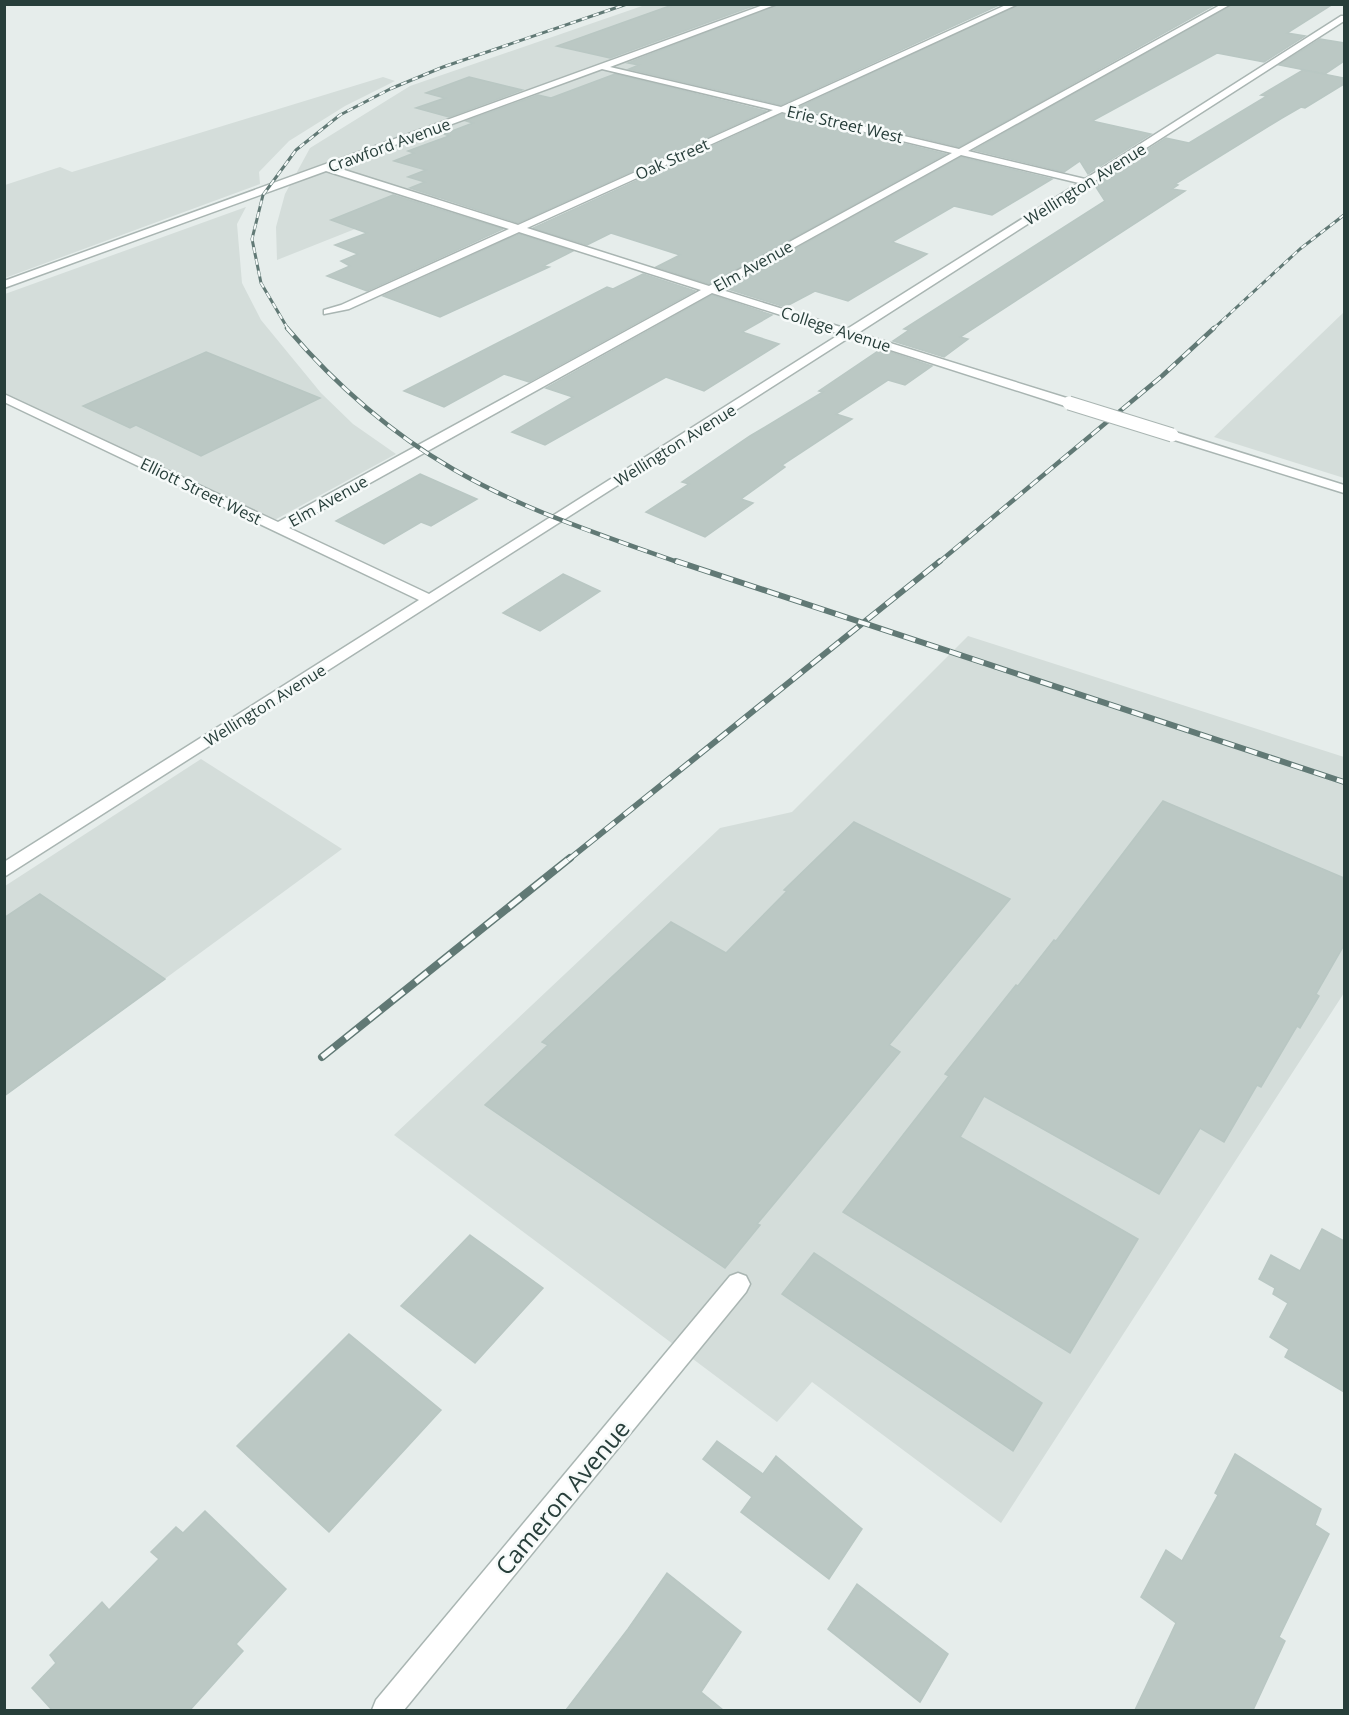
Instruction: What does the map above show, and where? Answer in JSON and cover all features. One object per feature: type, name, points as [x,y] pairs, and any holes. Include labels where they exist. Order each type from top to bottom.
[{"type":"street","name":"Crawford Avenue","points":[[4,285],[774,4]]},
{"type":"street","name":"Oak Street","points":[[328,312],[345,307],[1015,4]]},
{"type":"street","name":"Elm Avenue","points":[[278,528],[1228,4]]},
{"type":"street","name":"Wellington Avenue","points":[[4,871],[1344,18]]},
{"type":"street","name":"Erie Street West","points":[[602,67],[1087,182]]},
{"type":"street","name":"College Avenue","points":[[327,168],[1344,489]]},
{"type":"street","name":"Elliott Street West","points":[[4,397],[430,600]]},
{"type":"street","name":"Cameron Avenue","points":[[386,1710],[738,1284]]},
{"type":"shaded area","points":[[645,5],[908,5],[440,198],[418,204],[277,260],[276,227],[285,194],[310,148],[410,86]]},
{"type":"shaded area","points":[[383,77],[395,81],[345,106],[289,141],[259,172],[260,184],[5,278],[5,185],[60,167],[72,172]]},
{"type":"shaded area","points":[[246,207],[237,224],[242,283],[261,320],[321,393],[353,424],[396,454],[269,523],[5,394],[5,294]]},
{"type":"shaded area","points":[[1344,312],[1344,478],[1214,437],[1319,336]]},
{"type":"shaded area","points":[[968,636],[1344,757],[1344,993],[1001,1523],[812,1382],[777,1422],[394,1135],[720,828],[792,812]]},
{"type":"shaded area","points":[[201,759],[342,849],[5,1096],[5,886]]},
{"type":"building","points":[[675,4],[758,4],[610,58],[557,46]]},
{"type":"building","points":[[779,4],[1001,4],[781,105],[629,69],[639,65],[628,63]]},
{"type":"building","points":[[1020,4],[1216,4],[959,147],[797,108]]},
{"type":"building","points":[[1233,4],[1333,4],[1287,33],[1305,36],[1264,62],[1217,53],[1092,121],[1151,134],[1088,174],[1080,161],[1064,172],[974,150]]},
{"type":"building","points":[[1320,39],[1344,43],[1344,61],[1325,74],[1279,65]]},
{"type":"building","points":[[1303,70],[1344,78],[1344,84],[1305,108],[1301,107],[1282,118],[1175,184],[1178,185],[1172,189],[1185,191],[960,337],[968,339],[944,357],[893,341],[909,330],[904,329],[1105,201],[1094,184],[1166,138],[1189,143],[1267,96],[1261,95]]},
{"type":"building","points":[[615,74],[766,111],[518,223],[410,188],[425,182],[408,177],[426,170],[394,161],[414,153],[408,151],[449,136],[444,134],[473,123],[466,121],[538,95],[551,98]]},
{"type":"building","points":[[469,77],[522,90],[449,117],[416,108],[445,98],[426,93]]},
{"type":"building","points":[[782,114],[946,154],[709,284],[656,267],[680,255],[611,233],[587,245],[533,228]]},
{"type":"building","points":[[961,157],[1052,179],[992,215],[954,206],[892,242],[927,254],[848,301],[815,291],[785,307],[725,288]]},
{"type":"building","points":[[393,195],[503,229],[367,291],[327,276],[350,266],[341,261],[358,254],[335,245],[367,233],[331,220]]},
{"type":"building","points":[[519,234],[573,251],[543,266],[549,267],[440,317],[383,296]]},
{"type":"building","points":[[643,274],[695,291],[529,382],[504,374],[444,407],[404,391],[607,287],[613,289]]},
{"type":"building","points":[[712,295],[772,315],[742,332],[779,344],[704,391],[666,377],[545,445],[512,432],[573,397],[546,388]]},
{"type":"building","points":[[881,349],[932,366],[905,385],[888,380],[836,414],[852,419],[782,465],[785,467],[741,499],[753,503],[705,537],[646,512],[689,484],[682,482],[750,436],[823,392],[819,391]]},
{"type":"building","points":[[206,352],[320,398],[201,456],[136,425],[130,428],[83,406]]},
{"type":"building","points":[[420,474],[477,499],[431,526],[421,522],[384,544],[336,521]]},
{"type":"building","points":[[563,574],[600,591],[540,631],[503,613]]},
{"type":"building","points":[[1163,801],[1344,878],[1344,945],[1300,1028],[1297,1026],[1261,1087],[1257,1085],[1224,1142],[1200,1128],[1159,1194],[984,1096],[960,1137],[1138,1239],[1070,1353],[843,1212],[949,1076],[945,1074],[1016,985],[1018,986],[1054,940],[1056,941]]},
{"type":"building","points":[[854,822],[1010,899],[889,1045],[900,1052],[757,1224],[760,1225],[725,1268],[485,1105],[548,1045],[542,1042],[671,922],[726,953],[787,891],[784,890]]},
{"type":"building","points":[[40,894],[165,979],[4,1096],[4,918]]},
{"type":"building","points":[[1322,1229],[1344,1241],[1344,1392],[1285,1357],[1289,1349],[1270,1337],[1288,1303],[1273,1294],[1275,1288],[1259,1279],[1271,1255],[1300,1271]]},
{"type":"building","points":[[470,1235],[543,1288],[475,1363],[401,1306]]},
{"type":"building","points":[[814,1253],[1042,1403],[1013,1451],[782,1294]]},
{"type":"building","points":[[349,1334],[441,1410],[329,1532],[237,1446]]},
{"type":"building","points":[[717,1441],[763,1474],[776,1456],[862,1529],[829,1579],[741,1512],[752,1497],[703,1459]]},
{"type":"building","points":[[1235,1454],[1321,1509],[1315,1525],[1329,1534],[1279,1637],[1285,1641],[1253,1710],[1135,1710],[1176,1623],[1141,1597],[1166,1550],[1182,1561],[1218,1495],[1215,1493]]},
{"type":"building","points":[[205,1511],[286,1589],[236,1644],[243,1651],[190,1710],[52,1710],[32,1688],[56,1663],[50,1655],[102,1602],[109,1610],[159,1559],[151,1552],[176,1527],[183,1533]]},
{"type":"building","points":[[667,1573],[741,1632],[701,1692],[723,1710],[566,1710],[628,1629]]},
{"type":"building","points":[[857,1584],[948,1654],[920,1702],[828,1629]]},
{"type":"railway","points":[[288,329],[261,283],[252,239],[263,195],[296,150],[340,115],[390,89],[443,67],[627,4]]},
{"type":"railway","points":[[1213,329],[1300,249],[1344,215]]},
{"type":"railway","points":[[287,328],[343,387],[385,423],[429,455],[480,484],[536,510],[680,563]]},
{"type":"railway","points":[[938,563],[1162,376],[1214,328]]},
{"type":"railway","points":[[676,561],[863,623]]},
{"type":"railway","points":[[863,623],[940,561]]},
{"type":"railway","points":[[568,860],[863,623]]},
{"type":"railway","points":[[863,623],[1344,782]]},
{"type":"railway","points":[[322,1057],[570,858]]}]
